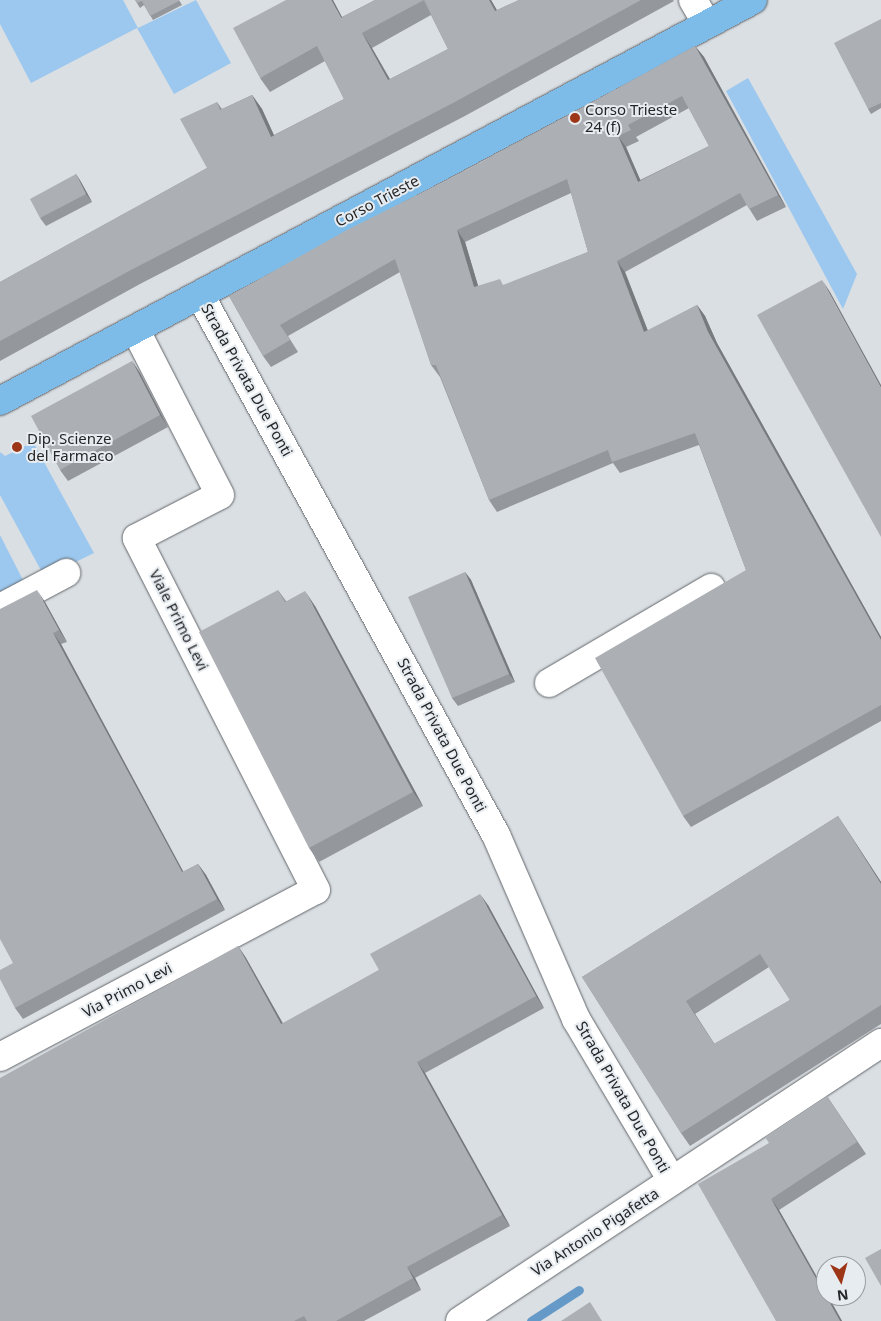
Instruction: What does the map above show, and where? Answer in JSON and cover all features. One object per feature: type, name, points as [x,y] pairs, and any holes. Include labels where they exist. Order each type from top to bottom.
[{"type":"main road","name":"Corso Trieste","points":[[0,402],[753,0]]},
{"type":"street","points":[[693,0],[707,24]]},
{"type":"street","name":"Strada Privata Due Ponti","points":[[200,295],[496,835],[576,1019],[672,1181]]},
{"type":"street","name":"Viale Primo Levi","points":[[135,329],[220,495],[137,538],[316,890],[254,922]]},
{"type":"street","points":[[0,608],[66,573]]},
{"type":"street","points":[[549,683],[711,588]]},
{"type":"street","name":"Via Primo Levi","points":[[0,1057],[254,922]]},
{"type":"street","name":"Via Antonio Pigafetta","points":[[460,1321],[881,1043]]},
{"type":"shaded area","points":[[0,0],[123,0],[138,28],[196,0],[231,63],[174,94],[137,28],[31,83],[0,24]]},
{"type":"shaded area","points":[[748,78],[857,274],[843,309],[726,91]]},
{"type":"shaded area","points":[[33,442],[94,553],[47,576],[43,574],[0,495],[0,452],[5,456]]},
{"type":"shaded area","points":[[0,535],[24,582],[0,595]]},
{"type":"building","points":[[135,0],[179,1],[150,16],[142,1],[137,3]]},
{"type":"building","points":[[286,0],[331,0],[341,18],[375,0],[424,0],[489,0],[495,11],[519,0],[641,0],[453,103],[131,270],[0,341],[0,282],[207,168],[180,119],[217,102],[220,110],[252,95],[271,137],[344,99],[317,46],[260,78],[233,28]],"holes":[[[424,0],[448,49],[388,80],[362,33]]]},
{"type":"building","points":[[881,19],[881,103],[868,109],[834,43]]},
{"type":"building","points":[[695,46],[778,195],[749,209],[740,193],[617,261],[644,332],[697,305],[708,332],[881,640],[881,705],[683,816],[595,658],[746,570],[695,433],[612,462],[608,450],[489,500],[436,365],[431,365],[395,259],[280,325],[290,340],[263,356],[229,296],[347,230],[477,165]],"holes":[[[682,96],[709,146],[638,182],[618,136],[631,130],[628,125]],[[567,179],[588,252],[503,285],[500,279],[474,287],[457,230]]]},
{"type":"building","points":[[76,174],[86,194],[40,218],[30,199]]},
{"type":"building","points":[[822,280],[881,388],[881,537],[757,315]]},
{"type":"building","points":[[132,361],[160,415],[60,470],[31,416]]},
{"type":"building","points":[[465,572],[509,674],[452,698],[408,597]]},
{"type":"building","points":[[37,590],[59,630],[53,633],[182,872],[198,864],[217,899],[15,1008],[0,979],[0,970],[13,963],[0,939],[0,609]]},
{"type":"building","points":[[278,590],[285,602],[305,591],[413,792],[309,848],[199,632]]},
{"type":"building","points":[[838,816],[881,884],[881,1005],[681,1133],[582,977]],"holes":[[[760,954],[790,1000],[714,1044],[686,1001]]]},
{"type":"building","points":[[480,894],[536,996],[417,1062],[502,1215],[407,1267],[413,1278],[336,1321],[307,1321],[304,1316],[294,1321],[0,1321],[0,1078],[238,946],[281,1024],[379,970],[370,954]]},
{"type":"building","points":[[827,1096],[857,1142],[771,1199],[816,1279],[816,1306],[832,1306],[840,1321],[776,1321],[698,1184],[769,1143],[765,1137]]},
{"type":"building","points":[[881,1249],[881,1286],[866,1260],[866,1257]]},
{"type":"building","points":[[590,1302],[602,1321],[561,1321]]},
{"type":"waterway","points":[[531,1321],[579,1290]]},
{"type":"place","name":"Corso Trieste 24 (f)","points":[[575,118]]},
{"type":"place","name":"Dip. Scienze del Farmaco","points":[[17,447]]}]
